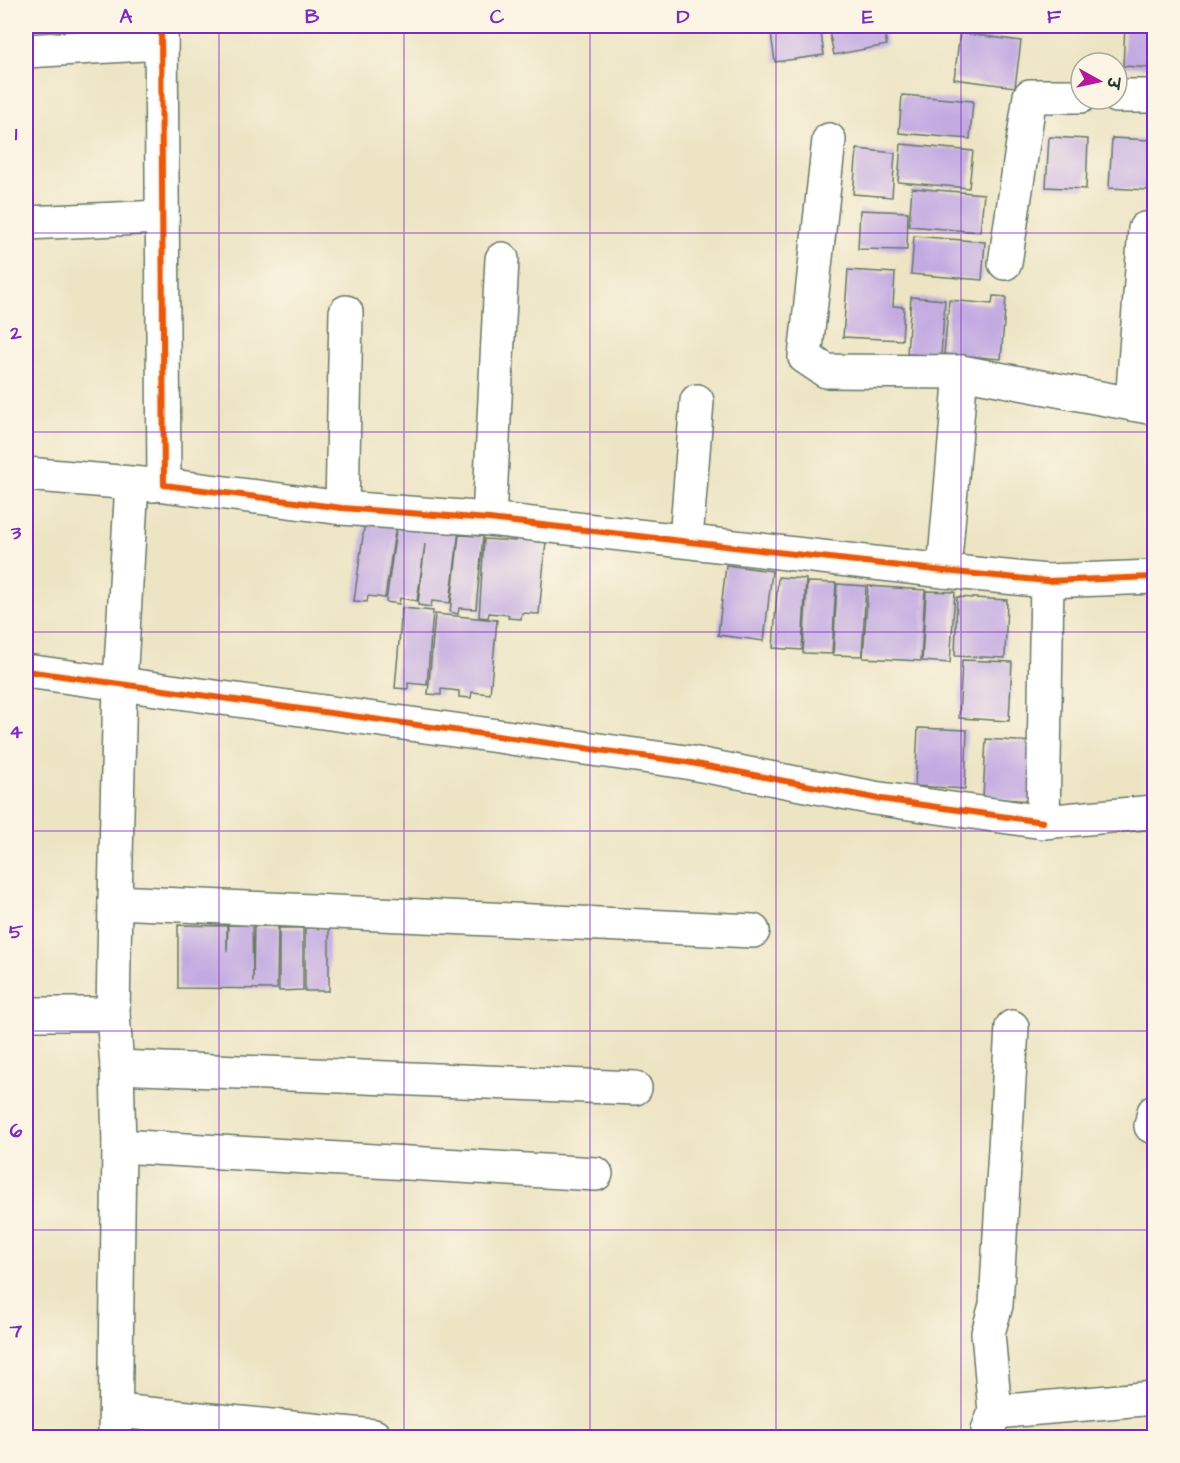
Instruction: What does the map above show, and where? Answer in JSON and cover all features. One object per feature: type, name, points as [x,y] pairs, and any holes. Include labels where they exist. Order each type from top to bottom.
[{"type":"street","points":[[26,51],[161,34],[164,485]]},
{"type":"street","points":[[1005,263],[1030,96],[1069,96]]},
{"type":"street","points":[[1129,96],[1155,96]]},
{"type":"street","points":[[829,140],[805,357],[826,370],[961,372],[1143,406],[1145,229]]},
{"type":"street","points":[[26,223],[162,217]]},
{"type":"street","points":[[489,519],[502,259]]},
{"type":"street","points":[[342,508],[346,312]]},
{"type":"street","points":[[944,571],[961,372]]},
{"type":"street","points":[[686,540],[697,401]]},
{"type":"street","points":[[26,474],[164,485],[342,508],[489,519],[1047,581],[1155,577]]},
{"type":"street","points":[[132,484],[120,682],[113,1014],[119,1146],[116,1424],[374,1436]]},
{"type":"street","points":[[1043,822],[1047,581]]},
{"type":"street","points":[[26,671],[120,682],[686,762],[874,798],[1043,822],[1155,812]]},
{"type":"street","points":[[115,902],[753,931]]},
{"type":"street","points":[[26,1014],[113,1014]]},
{"type":"street","points":[[1012,1027],[996,1305],[988,1333],[992,1425],[1155,1398]]},
{"type":"street","points":[[117,1067],[635,1088]]},
{"type":"street","points":[[119,1146],[596,1174]]},
{"type":"building","points":[[770,26],[820,26],[824,55],[775,62]]},
{"type":"building","points":[[828,26],[883,26],[887,45],[834,55]]},
{"type":"building","points":[[1125,26],[1154,26],[1154,68],[1129,66],[1129,51],[1124,51]]},
{"type":"building","points":[[960,33],[1021,41],[1015,87],[954,79]]},
{"type":"building","points":[[902,95],[973,101],[970,139],[899,133]]},
{"type":"building","points":[[1049,137],[1088,139],[1086,189],[1046,187]]},
{"type":"building","points":[[1112,138],[1151,140],[1148,190],[1109,188]]},
{"type":"building","points":[[901,144],[973,151],[969,188],[898,182]]},
{"type":"building","points":[[857,149],[895,153],[892,197],[853,194]]},
{"type":"building","points":[[912,188],[984,194],[980,232],[909,226]]},
{"type":"building","points":[[860,210],[908,212],[907,250],[858,249]]},
{"type":"building","points":[[914,236],[985,242],[982,280],[911,274]]},
{"type":"building","points":[[848,270],[895,273],[893,306],[904,307],[902,340],[843,337]]},
{"type":"building","points":[[993,296],[1006,297],[1001,359],[944,354],[949,300],[992,304]]},
{"type":"building","points":[[911,297],[945,300],[941,356],[907,354]]},
{"type":"building","points":[[365,521],[396,525],[385,598],[368,596],[367,602],[354,601]]},
{"type":"building","points":[[397,523],[459,530],[450,603],[432,601],[431,607],[418,605],[425,544],[417,601],[400,598],[399,604],[386,602]]},
{"type":"building","points":[[459,535],[483,536],[476,609],[459,608],[458,614],[450,612]]},
{"type":"building","points":[[515,538],[546,541],[539,614],[522,613],[521,619],[489,613],[488,618],[479,617],[484,539],[515,541]]},
{"type":"building","points":[[726,565],[772,571],[764,641],[718,635]]},
{"type":"building","points":[[778,577],[806,579],[802,650],[773,648]]},
{"type":"building","points":[[807,582],[836,583],[832,654],[803,653]]},
{"type":"building","points":[[837,584],[866,586],[862,656],[833,655]]},
{"type":"building","points":[[868,586],[925,590],[921,661],[863,658]]},
{"type":"building","points":[[926,591],[955,592],[950,663],[922,661]]},
{"type":"building","points":[[957,597],[1007,600],[1005,658],[955,656]]},
{"type":"building","points":[[402,608],[433,611],[427,685],[408,683],[408,689],[395,688]]},
{"type":"building","points":[[435,614],[497,620],[490,694],[472,692],[471,698],[459,697],[459,691],[441,689],[441,695],[428,694]]},
{"type":"building","points":[[962,660],[1012,662],[1009,721],[959,718]]},
{"type":"building","points":[[918,728],[967,730],[965,789],[915,786]]},
{"type":"building","points":[[986,739],[1035,742],[1032,801],[983,798]]},
{"type":"building","points":[[178,925],[227,926],[227,952],[228,925],[252,925],[253,982],[254,926],[278,926],[277,989],[178,988]]},
{"type":"building","points":[[279,928],[303,928],[303,990],[279,991]]},
{"type":"building","points":[[305,928],[329,928],[329,991],[305,991]]},
{"type":"cycle path","points":[[161,26],[164,485],[342,508],[489,519],[1047,581],[1154,577]]},
{"type":"cycle path","points":[[26,671],[686,762],[874,798],[1043,822]]}]
